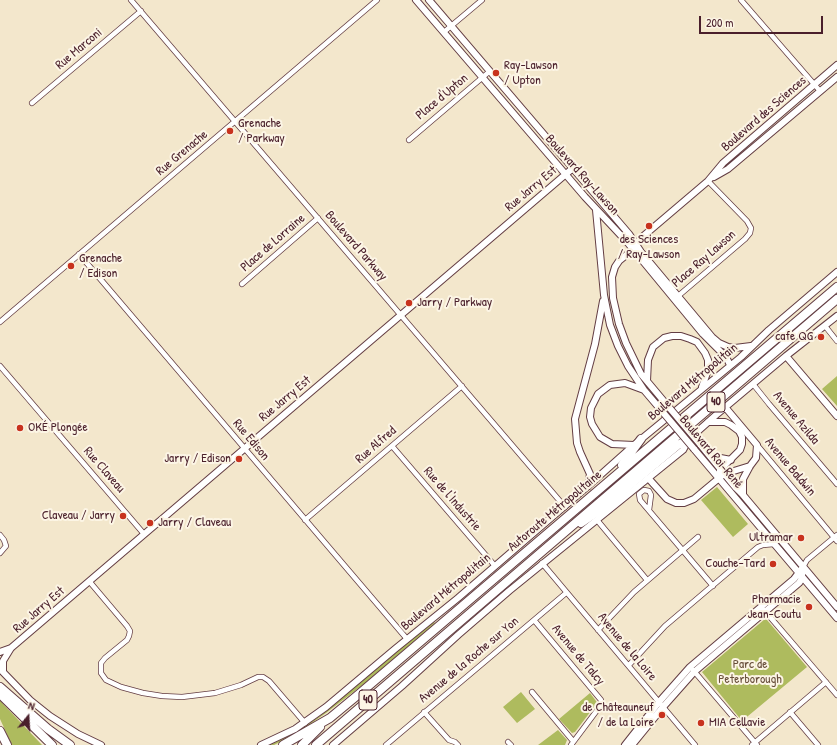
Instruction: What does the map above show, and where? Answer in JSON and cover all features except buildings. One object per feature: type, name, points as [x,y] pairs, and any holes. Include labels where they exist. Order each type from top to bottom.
[{"type":"highway","points":[[807,313],[837,280]]},
{"type":"highway","name":"Autoroute Métropolitaine","points":[[283,745],[330,718],[837,287]]},
{"type":"highway","name":"Autoroute Métropolitaine","points":[[316,745],[837,299]]},
{"type":"highway","points":[[608,483],[641,439]]},
{"type":"highway","points":[[549,546],[600,510],[676,447],[689,439]]},
{"type":"highway","points":[[0,687],[48,729],[70,745]]},
{"type":"highway","points":[[0,693],[52,745]]},
{"type":"highway","points":[[302,745],[330,718]]},
{"type":"highway","points":[[1,733],[4,745]]},
{"type":"highway","points":[[1,733],[7,745]]},
{"type":"street","name":"Boulevard Parkway","points":[[131,0],[565,507]]},
{"type":"street","name":"Rue Grenache","points":[[0,322],[377,0]]},
{"type":"street","name":"Boulevard Ray-Lawson","points":[[416,0],[596,210],[604,216],[634,247],[676,298],[707,339],[726,357],[730,366]]},
{"type":"street","name":"Boulevard Ray-Lawson","points":[[430,0],[629,234],[634,247]]},
{"type":"street","points":[[444,32],[482,0]]},
{"type":"street","points":[[741,0],[820,92]]},
{"type":"street","name":"Rue Marconi","points":[[32,103],[141,11]]},
{"type":"street","name":"Boulevard des Sciences","points":[[708,181],[723,163],[837,66]]},
{"type":"street","name":"Place d'Upton","points":[[409,140],[490,71]]},
{"type":"street","name":"Boulevard des Sciences","points":[[634,247],[641,238],[708,181],[728,169],[837,77]]},
{"type":"street","points":[[520,121],[528,115]]},
{"type":"street","name":"Rue Jarry Est","points":[[1,670],[3,661],[11,648],[573,168]]},
{"type":"street","name":"Place Ray Lawson","points":[[676,298],[745,239],[750,233],[751,228],[747,221],[708,181]]},
{"type":"street","name":"Boulevard Roi-René","points":[[596,210],[604,295],[609,320],[618,346],[628,366],[644,390],[837,618]]},
{"type":"street","name":"Place de Lorraine","points":[[242,284],[318,218]]},
{"type":"street","name":"Boulevard Roi-René","points":[[634,247],[619,262],[612,277],[617,316],[626,343],[639,370],[722,472],[837,607]]},
{"type":"street","name":"Rue Edison","points":[[79,254],[407,639]]},
{"type":"street","name":"Boulevard Métropolitain","points":[[262,745],[283,736],[320,712],[565,507],[634,445],[702,387],[730,366],[837,272]]},
{"type":"street","points":[[588,486],[590,474],[577,443],[575,418],[595,344],[604,295]]},
{"type":"street","name":"Boulevard Ray-Lawson","points":[[676,298],[719,343],[735,348],[751,346]]},
{"type":"street","points":[[333,745],[542,563],[649,479],[683,450],[689,439],[725,407],[837,316]]},
{"type":"street","points":[[825,326],[837,341]]},
{"type":"street","points":[[647,381],[648,360],[653,347],[664,338],[681,336],[697,342],[708,360],[708,370],[702,387]]},
{"type":"street","points":[[786,356],[837,416]]},
{"type":"street","name":"Rue Claveau","points":[[0,366],[144,534]]},
{"type":"street","points":[[634,445],[616,444],[606,441],[600,437],[590,418],[591,408],[598,394],[610,385],[625,383],[644,390]]},
{"type":"street","name":"Avenue Azilda","points":[[753,384],[837,484]]},
{"type":"street","name":"Rue Alfred","points":[[305,520],[462,386]]},
{"type":"street","name":"Avenue Baldwin","points":[[725,407],[836,538]]},
{"type":"street","points":[[649,479],[668,499],[673,502],[680,503],[690,501],[718,478],[742,447],[742,437],[734,426],[728,423],[708,422]]},
{"type":"street","points":[[743,495],[742,482],[756,458],[757,444]]},
{"type":"street","name":"Rue de l'Industrie","points":[[392,446],[495,566]]},
{"type":"street","points":[[710,456],[731,460]]},
{"type":"street","points":[[722,472],[750,466]]},
{"type":"street","points":[[649,510],[713,586]]},
{"type":"street","points":[[597,520],[647,580]]},
{"type":"street","points":[[0,535],[6,546],[0,553]]},
{"type":"street","points":[[598,630],[622,603],[698,537]]},
{"type":"street","points":[[629,744],[661,704],[692,670],[764,609],[800,575],[807,560],[836,538]]},
{"type":"street","points":[[629,665],[665,626],[760,546],[774,544]]},
{"type":"street","name":"Avenue de la Loire","points":[[542,563],[696,745]]},
{"type":"street","points":[[89,581],[130,631],[127,640],[101,663],[101,673],[106,680],[124,688],[150,694],[182,697],[215,693],[241,685],[258,677],[263,677],[269,681],[305,723]]},
{"type":"street","name":"Avenue de la Roche sur Yon","points":[[388,745],[424,712],[566,592]]},
{"type":"street","points":[[764,609],[837,695]]},
{"type":"street","name":"Avenue de Talcy","points":[[534,620],[601,700],[600,706],[572,743]]},
{"type":"street","name":"Rue Jarry Est","points":[[0,652],[11,648]]},
{"type":"street","points":[[1,670],[30,700],[50,716],[78,734],[101,745]]},
{"type":"street","points":[[692,670],[754,744],[826,682]]},
{"type":"street","points":[[532,692],[572,743]]},
{"type":"street","points":[[424,712],[445,737],[458,745]]},
{"type":"street","points":[[790,712],[818,745]]},
{"type":"green space","points":[[837,376],[837,406],[822,389]]},
{"type":"green space","points":[[717,487],[748,524],[733,537],[701,500]]},
{"type":"green space","name":"Parc de Peterborough","points":[[765,619],[807,667],[742,721],[702,672]]},
{"type":"green space","points":[[434,622],[435,623],[365,683],[326,713],[296,734],[274,745],[270,745],[298,731],[320,716]]},
{"type":"green space","points":[[521,692],[535,709],[517,723],[503,707]]},
{"type":"green space","points":[[590,693],[597,703],[575,732],[572,733],[559,719]]},
{"type":"green space","points":[[0,700],[42,745],[12,745],[0,719]]},
{"type":"green space","points":[[558,730],[567,740],[565,745],[538,745]]},
{"type":"place","name":"Ray-Lawson / Upton","points":[[496,73]]},
{"type":"place","name":"Grenache / Parkway","points":[[230,131]]},
{"type":"place","name":"des Sciences / Ray-Lawson","points":[[649,226]]},
{"type":"place","name":"Grenache / Edison","points":[[71,266]]},
{"type":"place","name":"Jarry / Parkway","points":[[409,303]]},
{"type":"place","name":"cafe QG","points":[[821,337]]},
{"type":"place","name":"OKÉ Plongée","points":[[20,428]]},
{"type":"place","name":"Jarry / Edison","points":[[239,459]]},
{"type":"place","name":"Claveau / Jarry","points":[[123,516]]},
{"type":"place","name":"Jarry / Claveau","points":[[150,523]]},
{"type":"place","name":"Ultramar","points":[[801,538]]},
{"type":"place","name":"Couche-Tard","points":[[773,564]]},
{"type":"place","name":"Pharmacie Jean-Coutu","points":[[809,607]]},
{"type":"place","name":"de Châteauneuf / de la Loire","points":[[662,715]]},
{"type":"place","name":"MIA Cellavie","points":[[701,723]]}]
